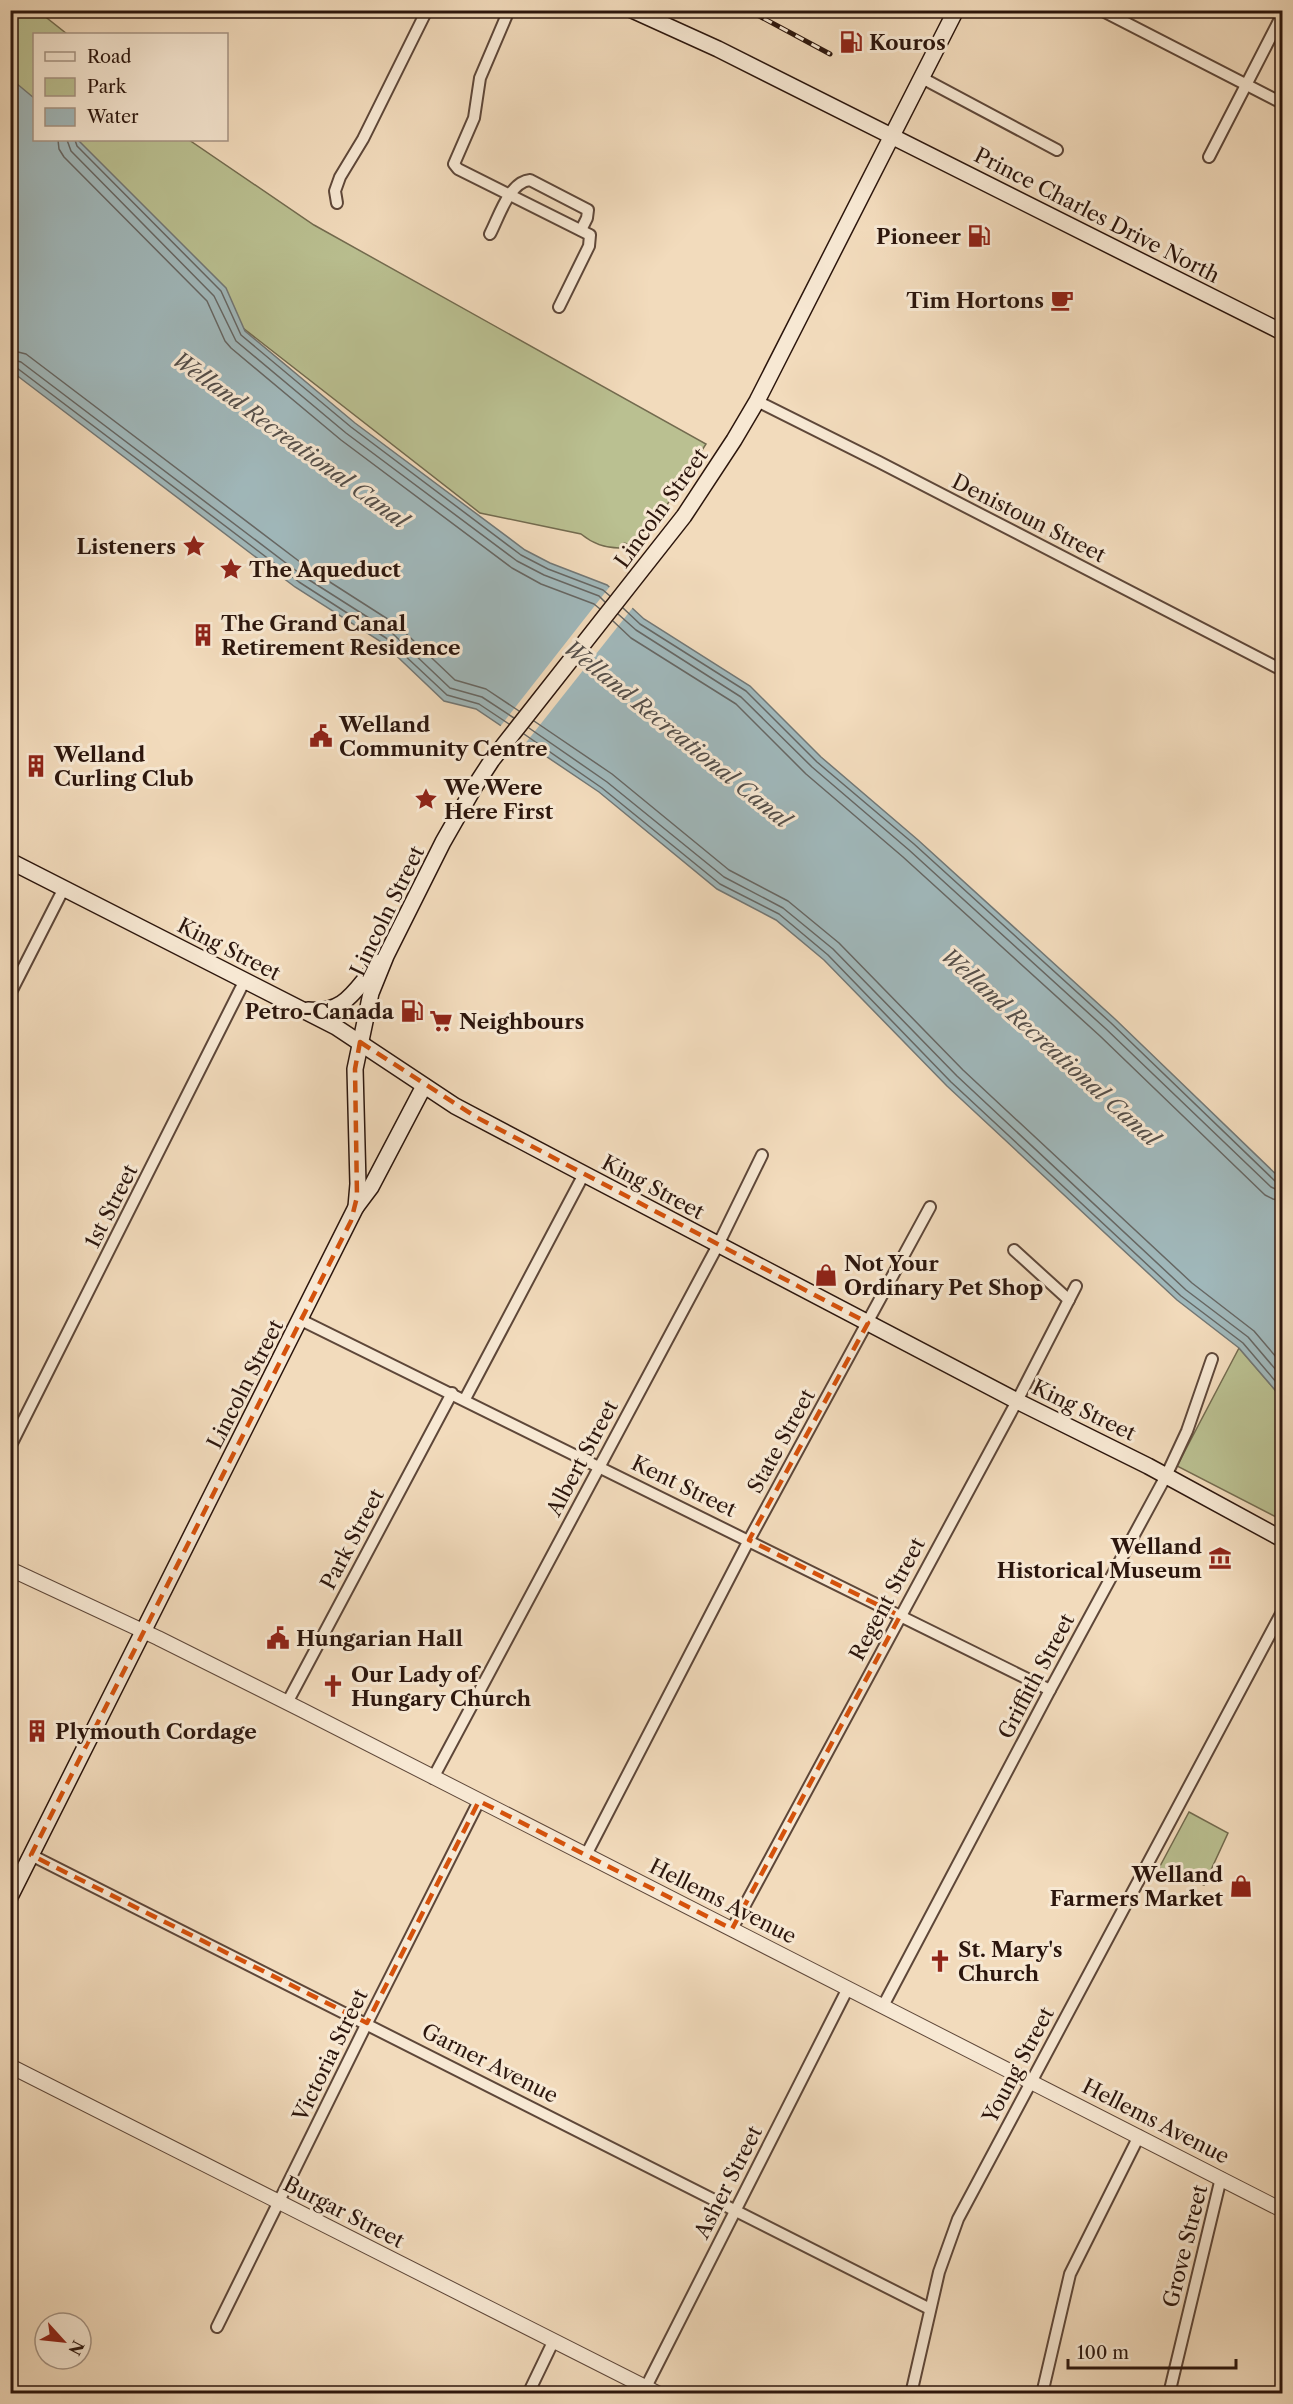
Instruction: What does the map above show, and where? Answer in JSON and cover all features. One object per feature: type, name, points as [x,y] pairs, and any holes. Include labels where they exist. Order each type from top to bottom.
[{"type":"main road","name":"Prince Charles Drive North","points":[[632,10],[893,136],[1282,332]]},
{"type":"main road","name":"Lincoln Street","points":[[10,1897],[356,1207],[358,1176],[355,1069],[371,993],[386,956],[456,817],[479,779],[697,498],[757,401],[956,10]]},
{"type":"main road","name":"King Street","points":[[10,861],[302,1009],[360,1042],[455,1106],[1017,1401],[1166,1476],[1282,1539]]},
{"type":"main road","points":[[302,1009],[327,1011],[344,1003],[386,956]]},
{"type":"main road","points":[[356,1207],[371,1187],[424,1086]]},
{"type":"street","points":[[337,203],[335,191],[340,177],[363,139],[427,10]]},
{"type":"street","points":[[509,10],[480,78],[474,118],[454,164],[458,170],[590,235],[590,243],[559,307]]},
{"type":"street","points":[[1101,10],[1282,103]]},
{"type":"street","points":[[1209,157],[1282,15]]},
{"type":"street","points":[[922,78],[1057,150]]},
{"type":"street","points":[[490,234],[510,195],[519,183],[525,180],[538,182],[588,210],[588,218],[581,230]]},
{"type":"street","name":"Denistoun Street","points":[[757,401],[1282,670]]},
{"type":"street","points":[[10,994],[64,888]]},
{"type":"street","name":"1st Street","points":[[10,1447],[186,1102],[245,980]]},
{"type":"street","name":"Albert Street","points":[[433,1778],[718,1245],[762,1155]]},
{"type":"street","points":[[465,1399],[584,1174]]},
{"type":"street","name":"State Street","points":[[586,1855],[749,1540],[930,1207]]},
{"type":"street","points":[[1014,1250],[1069,1300]]},
{"type":"street","name":"Regent Street","points":[[732,1929],[1017,1401],[1076,1286]]},
{"type":"street","name":"Kent Street","points":[[301,1320],[465,1399],[1050,1690]]},
{"type":"street","name":"Griffith Street","points":[[883,2006],[1166,1476],[1187,1431],[1212,1359]]},
{"type":"street","name":"Park Street","points":[[287,1703],[452,1393]]},
{"type":"street","name":"Hellems Avenue","points":[[10,1569],[287,1703],[1282,2210]]},
{"type":"street","name":"Young Street","points":[[911,2394],[944,2254],[958,2219],[1282,1612]]},
{"type":"street","name":"Victoria Street","points":[[217,2327],[479,1802]]},
{"type":"street","name":"Garner Avenue","points":[[32,1855],[930,2309]]},
{"type":"street","name":"Asher Street","points":[[645,2390],[848,1988]]},
{"type":"street","name":"Burgar Street","points":[[10,2066],[645,2390],[659,2394]]},
{"type":"street","points":[[1042,2394],[1070,2274],[1139,2136]]},
{"type":"street","name":"Grove Street","points":[[1169,2394],[1221,2178]]},
{"type":"street","points":[[528,2394],[554,2342]]},
{"type":"highlighted area","points":[[360,1042],[476,1117],[868,1323],[749,1540],[900,1616],[732,1929],[479,1801],[367,2023],[31,1855],[351,1221],[357,1197],[355,1069]]},
{"type":"green space","points":[[10,11],[38,11],[66,33],[33,33],[33,141],[190,141],[314,225],[706,444],[640,547],[624,543],[619,548],[609,547],[581,534],[480,513],[11,147]]},
{"type":"green space","points":[[1239,1348],[1282,1398],[1282,1520],[1177,1466]]},
{"type":"green space","points":[[1189,1812],[1228,1833],[1204,1885],[1159,1868]]},
{"type":"water","name":"Welland Recreational Canal","points":[[10,78],[33,97],[33,141],[79,141],[226,288],[245,331],[355,423],[525,550],[550,563],[607,585],[644,619],[750,686],[821,757],[918,840],[1115,1019],[1282,1180],[1282,1398],[1239,1348],[1177,1300],[947,1086],[824,960],[776,920],[717,889],[599,792],[476,709],[444,701],[383,643],[295,587],[11,371]]},
{"type":"pier","points":[[611,585],[634,606],[524,745],[499,728]]},
{"type":"railway","points":[[748,10],[830,54]]},
{"type":"place","name":"Kouros","points":[[851,42]]},
{"type":"place","name":"Pioneer","points":[[979,236]]},
{"type":"place","name":"Tim Hortons","points":[[1062,300]]},
{"type":"place","name":"Listeners","points":[[194,546]]},
{"type":"place","name":"The Aqueduct","points":[[231,569]]},
{"type":"place","name":"The Grand Canal Retirement Residence","points":[[203,635]]},
{"type":"place","name":"Welland Community Centre","points":[[321,736]]},
{"type":"place","name":"Welland Curling Club","points":[[36,766]]},
{"type":"place","name":"We Were Here First","points":[[426,799]]},
{"type":"place","name":"Petro-Canada","points":[[412,1011]]},
{"type":"place","name":"Neighbours","points":[[441,1021]]},
{"type":"place","name":"Not Your Ordinary Pet Shop","points":[[826,1275]]},
{"type":"place","name":"Welland Historical Museum","points":[[1220,1558]]},
{"type":"place","name":"Hungarian Hall","points":[[278,1638]]},
{"type":"place","name":"Our Lady of Hungary Church","points":[[333,1686]]},
{"type":"place","name":"Plymouth Cordage","points":[[37,1731]]},
{"type":"place","name":"Welland Farmers Market","points":[[1241,1886]]},
{"type":"place","name":"St. Mary's Church","points":[[940,1961]]}]
